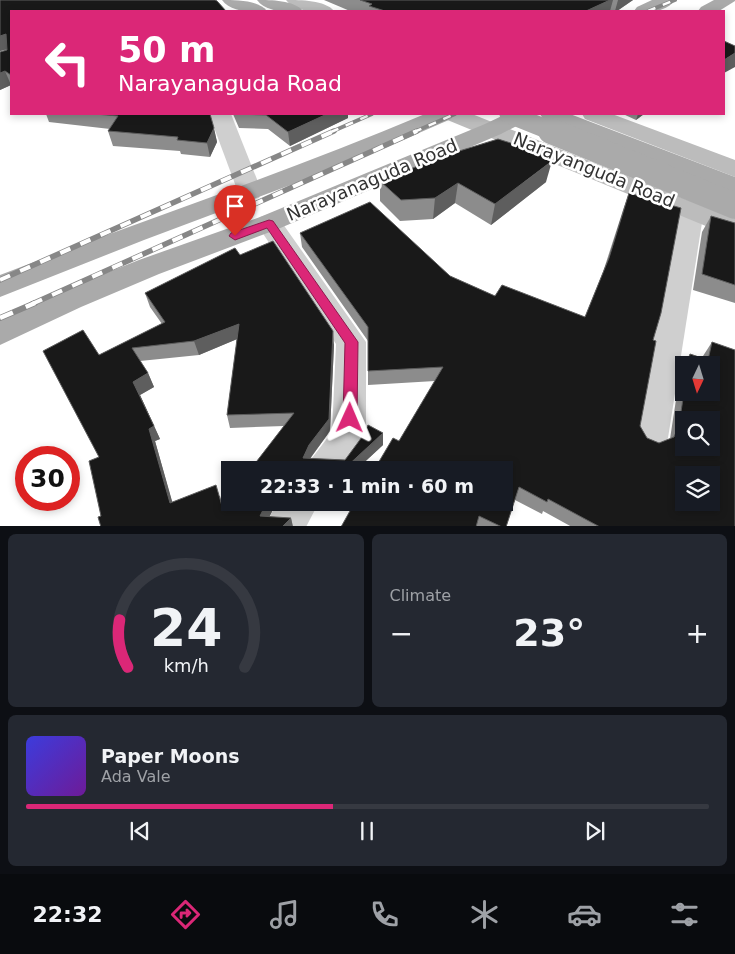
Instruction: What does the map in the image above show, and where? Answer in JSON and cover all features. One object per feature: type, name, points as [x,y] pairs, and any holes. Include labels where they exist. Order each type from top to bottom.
[{"type":"main road","points":[[231,0],[256,10]]},
{"type":"main road","points":[[266,0],[291,10]]},
{"type":"main road","points":[[645,10],[666,0]]},
{"type":"main road","points":[[709,10],[727,0]]},
{"type":"main road","name":"Narayanaguda Road","points":[[0,286],[135,233],[349,155],[441,115]]},
{"type":"main road","name":"Narayanaguda Road","points":[[0,333],[71,299],[149,267],[269,223],[501,121],[519,115]]},
{"type":"main road","points":[[554,115],[735,186]]},
{"type":"main road","points":[[501,121],[735,206]]},
{"type":"street","points":[[295,0],[322,10]]},
{"type":"street","points":[[220,115],[250,192]]},
{"type":"street","name":"Narayanguda Road","points":[[459,115],[501,121],[735,229]]},
{"type":"street","points":[[596,115],[735,169]]},
{"type":"street","points":[[652,438],[691,210]]},
{"type":"street","points":[[269,223],[351,342],[349,437],[332,461]]},
{"type":"street","points":[[284,526],[295,511]]},
{"type":"building","points":[[0,0],[215,0],[225,10],[10,10],[10,74],[5,71],[0,73],[0,52],[7,50],[6,34],[0,36]]},
{"type":"building","points":[[360,0],[610,0],[588,10],[382,10],[369,6],[372,4]]},
{"type":"building","points":[[725,41],[735,46],[735,53],[725,59]]},
{"type":"building","points":[[106,115],[210,115],[214,128],[207,143],[177,140],[178,137],[108,131],[118,116]]},
{"type":"building","points":[[266,115],[325,115],[288,132]]},
{"type":"building","points":[[498,139],[519,144],[552,161],[495,204],[458,183],[435,198],[401,200],[380,181],[443,156]]},
{"type":"building","points":[[629,193],[681,208],[661,313],[653,340],[656,341],[640,426],[647,438],[659,443],[674,437],[675,435],[675,456],[720,456],[720,411],[681,411],[683,401],[720,401],[720,356],[709,356],[712,342],[735,350],[735,526],[598,526],[548,499],[547,502],[519,487],[513,505],[513,461],[379,461],[393,438],[399,441],[443,367],[368,371],[368,327],[300,233],[370,202],[450,276],[495,296],[502,285],[585,317],[609,258]]},
{"type":"building","points":[[711,216],[735,223],[735,285],[702,274]]},
{"type":"building","points":[[273,241],[333,331],[329,419],[309,445],[303,458],[345,460],[362,437],[368,425],[383,433],[353,461],[257,461],[294,413],[227,415],[239,324],[194,341],[132,348],[148,373],[133,382],[154,426],[149,429],[170,503],[216,485],[221,502],[221,511],[262,511],[260,516],[291,518],[283,526],[101,526],[98,517],[101,516],[89,461],[99,457],[43,351],[83,330],[99,355],[165,322],[145,293],[235,248],[240,255]]},
{"type":"building","points":[[350,511],[511,511],[506,526],[500,526],[479,516],[476,526],[342,526]]},
{"type":"railway","points":[[650,10],[675,0]]},
{"type":"railway","points":[[331,132],[370,115]]},
{"type":"railway","points":[[414,132],[453,115]]},
{"type":"railway","points":[[0,280],[334,131]]},
{"type":"railway","points":[[32,304],[417,131]]},
{"type":"railway","points":[[0,318],[35,303]]},
{"type":"route","points":[[235,236],[269,223],[351,342],[350,418]]}]
